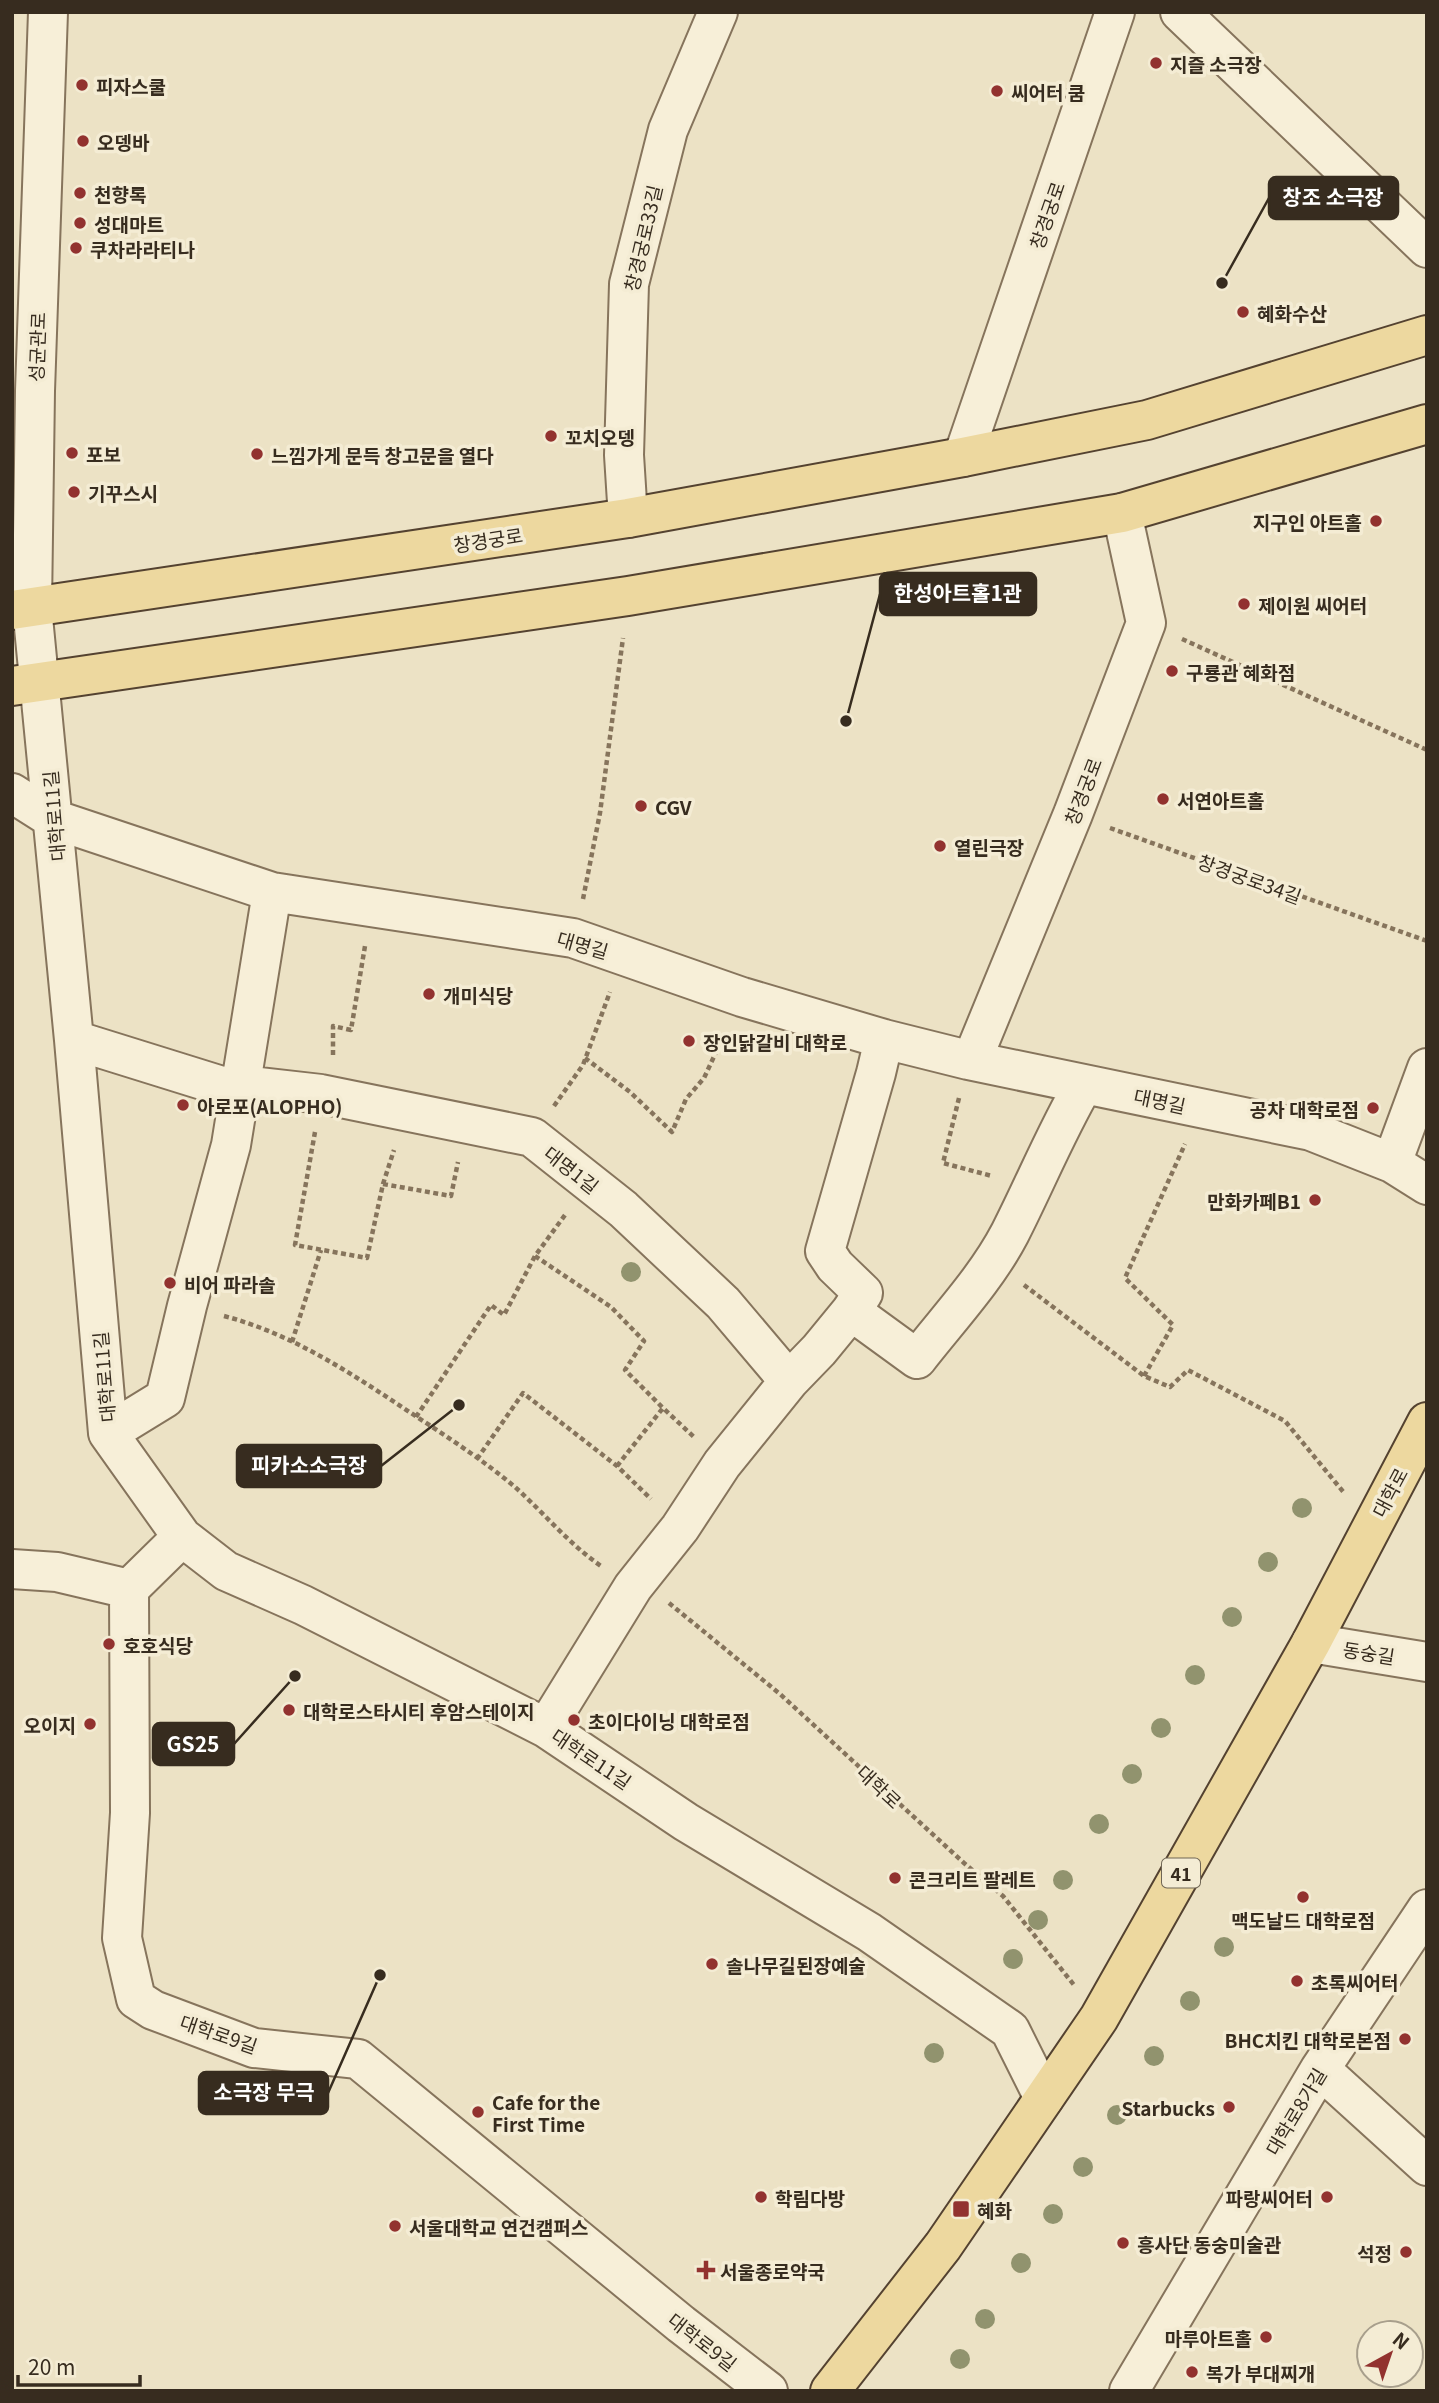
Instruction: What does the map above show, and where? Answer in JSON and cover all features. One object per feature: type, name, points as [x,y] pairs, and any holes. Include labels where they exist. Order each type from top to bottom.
[{"type":"main road","name":"창경궁로","points":[[22,609],[628,518],[963,457],[1147,420],[1427,335]]},
{"type":"main road","points":[[26,684],[628,596],[1122,513],[1427,424]]},
{"type":"main road","name":"대학로","points":[[830,2391],[943,2246],[1099,2018],[1311,1643],[1427,1422]]},
{"type":"street","name":"성균관로","points":[[26,684],[22,609],[35,391],[26,245],[48,12]]},
{"type":"street","name":"창경궁로33길","points":[[628,518],[624,455],[629,284],[668,130],[718,12]]},
{"type":"street","name":"창경궁로","points":[[963,457],[1115,12]]},
{"type":"street","points":[[1180,12],[1427,247]]},
{"type":"street","points":[[1122,513],[1146,622]]},
{"type":"street","name":"창경궁로","points":[[970,1060],[1073,814],[1146,622]]},
{"type":"street","name":"대학로11길","points":[[26,684],[53,819],[108,1433],[182,1537],[226,1571],[303,1605],[546,1728],[686,1822],[869,1932],[1010,2030],[1044,2098]]},
{"type":"street","name":"대명길","points":[[12,793],[53,819],[272,892],[573,938],[742,997],[884,1039],[970,1060],[1311,1131],[1392,1163],[1427,1185]]},
{"type":"street","points":[[108,1433],[165,1398],[231,1144],[272,892]]},
{"type":"street","points":[[546,1728],[633,1587],[680,1528],[722,1464],[789,1381],[819,1350],[863,1293],[835,1266],[825,1251],[884,1039]]},
{"type":"street","name":"대명1길","points":[[74,1040],[225,1087],[242,1085],[327,1095],[532,1138],[623,1209],[723,1303],[789,1381]]},
{"type":"street","points":[[1392,1163],[1427,1068]]},
{"type":"street","points":[[851,1311],[916,1359],[993,1261],[1009,1234],[1062,1122],[1084,1084]]},
{"type":"street","points":[[12,1569],[57,1572],[129,1590],[182,1537]]},
{"type":"street","name":"대학로9길","points":[[129,1590],[131,1813],[122,1938],[136,1999],[153,2010],[254,2048],[358,2059],[670,2316],[768,2391]]},
{"type":"street","name":"동숭길","points":[[1311,1643],[1427,1661]]},
{"type":"street","name":"대학로8가길","points":[[1129,2391],[1320,2069],[1427,1909]]},
{"type":"street","points":[[1320,2069],[1427,2166]]},
{"type":"path","points":[[573,938],[600,813],[628,596]]},
{"type":"path","points":[[1146,622],[1427,750]]},
{"type":"path","name":"창경궁로34길","points":[[1073,814],[1427,941]]},
{"type":"path","points":[[371,908],[351,1030],[333,1026],[327,1095],[295,1245],[367,1258],[383,1184],[406,1112]]},
{"type":"path","points":[[532,1138],[583,1065],[624,956]]},
{"type":"path","points":[[585,1058],[630,1091],[672,1132],[686,1099],[704,1078],[742,997]]},
{"type":"path","points":[[970,1060],[943,1163],[1031,1187]]},
{"type":"path","points":[[1144,1376],[1173,1325],[1125,1278],[1201,1108]]},
{"type":"path","points":[[383,1184],[451,1196],[466,1125]]},
{"type":"path","points":[[416,1417],[491,1306],[504,1314],[536,1256],[587,1182]]},
{"type":"path","points":[[292,1342],[321,1250]]},
{"type":"path","points":[[536,1256],[611,1307],[644,1341],[625,1370],[722,1464]]},
{"type":"path","name":"대학로","points":[[993,1261],[1144,1376],[1170,1387],[1188,1370],[1285,1421],[1371,1525]]},
{"type":"path","points":[[187,1306],[257,1324],[332,1362],[477,1459],[514,1487],[585,1555],[633,1587]]},
{"type":"path","points":[[477,1459],[523,1392],[617,1466],[680,1528]]},
{"type":"path","points":[[617,1466],[663,1408]]},
{"type":"path","name":"대학로","points":[[633,1587],[657,1593],[780,1694],[1003,1896],[1099,2018]]},
{"type":"place","name":"지즐 소극장","points":[[1156,63]]},
{"type":"place","name":"피자스쿨","points":[[82,85]]},
{"type":"place","name":"씨어터 쿰","points":[[997,91]]},
{"type":"place","name":"오뎅바","points":[[83,141]]},
{"type":"place","name":"천향록","points":[[80,193]]},
{"type":"place","name":"성대마트","points":[[80,223]]},
{"type":"place","name":"쿠차라라티나","points":[[76,248]]},
{"type":"place","name":"창조 소극장","points":[[1222,283]]},
{"type":"place","name":"혜화수산","points":[[1243,312]]},
{"type":"place","name":"꼬치오뎅","points":[[551,436]]},
{"type":"place","name":"포보","points":[[72,453]]},
{"type":"place","name":"느낌가게 문득 창고문을 열다","points":[[257,454]]},
{"type":"place","name":"기꾸스시","points":[[74,492]]},
{"type":"place","name":"지구인 아트홀","points":[[1376,521]]},
{"type":"place","name":"제이원 씨어터","points":[[1244,604]]},
{"type":"place","name":"구룡관 혜화점","points":[[1172,671]]},
{"type":"place","name":"한성아트홀1관","points":[[846,721]]},
{"type":"place","name":"서연아트홀","points":[[1163,799]]},
{"type":"place","name":"CGV","points":[[641,806]]},
{"type":"place","name":"열린극장","points":[[940,846]]},
{"type":"place","name":"개미식당","points":[[429,994]]},
{"type":"place","name":"장인닭갈비 대학로","points":[[689,1041]]},
{"type":"place","name":"아로포(ALOPHO)","points":[[183,1105]]},
{"type":"place","name":"공차 대학로점","points":[[1373,1108]]},
{"type":"place","name":"만화카페B1","points":[[1315,1200]]},
{"type":"place","name":"비어 파라솔","points":[[170,1283]]},
{"type":"place","name":"피카소소극장","points":[[459,1405]]},
{"type":"place","name":"호호식당","points":[[109,1644]]},
{"type":"place","name":"GS25","points":[[295,1676]]},
{"type":"place","name":"대학로스타시티 후암스테이지","points":[[289,1710]]},
{"type":"place","name":"초이다이닝 대학로점","points":[[574,1720]]},
{"type":"place","name":"오이지","points":[[90,1724]]},
{"type":"place","name":"콘크리트 팔레트","points":[[895,1878]]},
{"type":"place","name":"맥도날드 대학로점","points":[[1303,1897]]},
{"type":"place","name":"솔나무길된장예술","points":[[712,1964]]},
{"type":"place","name":"소극장 무극","points":[[380,1975]]},
{"type":"place","name":"초록씨어터","points":[[1297,1981]]},
{"type":"place","name":"BHC치킨 대학로본점","points":[[1405,2039]]},
{"type":"place","name":"Starbucks","points":[[1229,2107]]},
{"type":"place","name":"Cafe for the First Time","points":[[478,2112]]},
{"type":"place","name":"학림다방","points":[[761,2197]]},
{"type":"place","name":"파랑씨어터","points":[[1327,2197]]},
{"type":"place","name":"혜화","points":[[961,2209]]},
{"type":"place","name":"서울대학교 연건캠퍼스","points":[[395,2226]]},
{"type":"place","name":"흥사단 동숭미술관","points":[[1123,2243]]},
{"type":"place","name":"석정","points":[[1406,2252]]},
{"type":"place","name":"서울종로약국","points":[[706,2270]]},
{"type":"place","name":"마루아트홀","points":[[1266,2337]]},
{"type":"place","name":"복가 부대찌개","points":[[1192,2372]]}]
